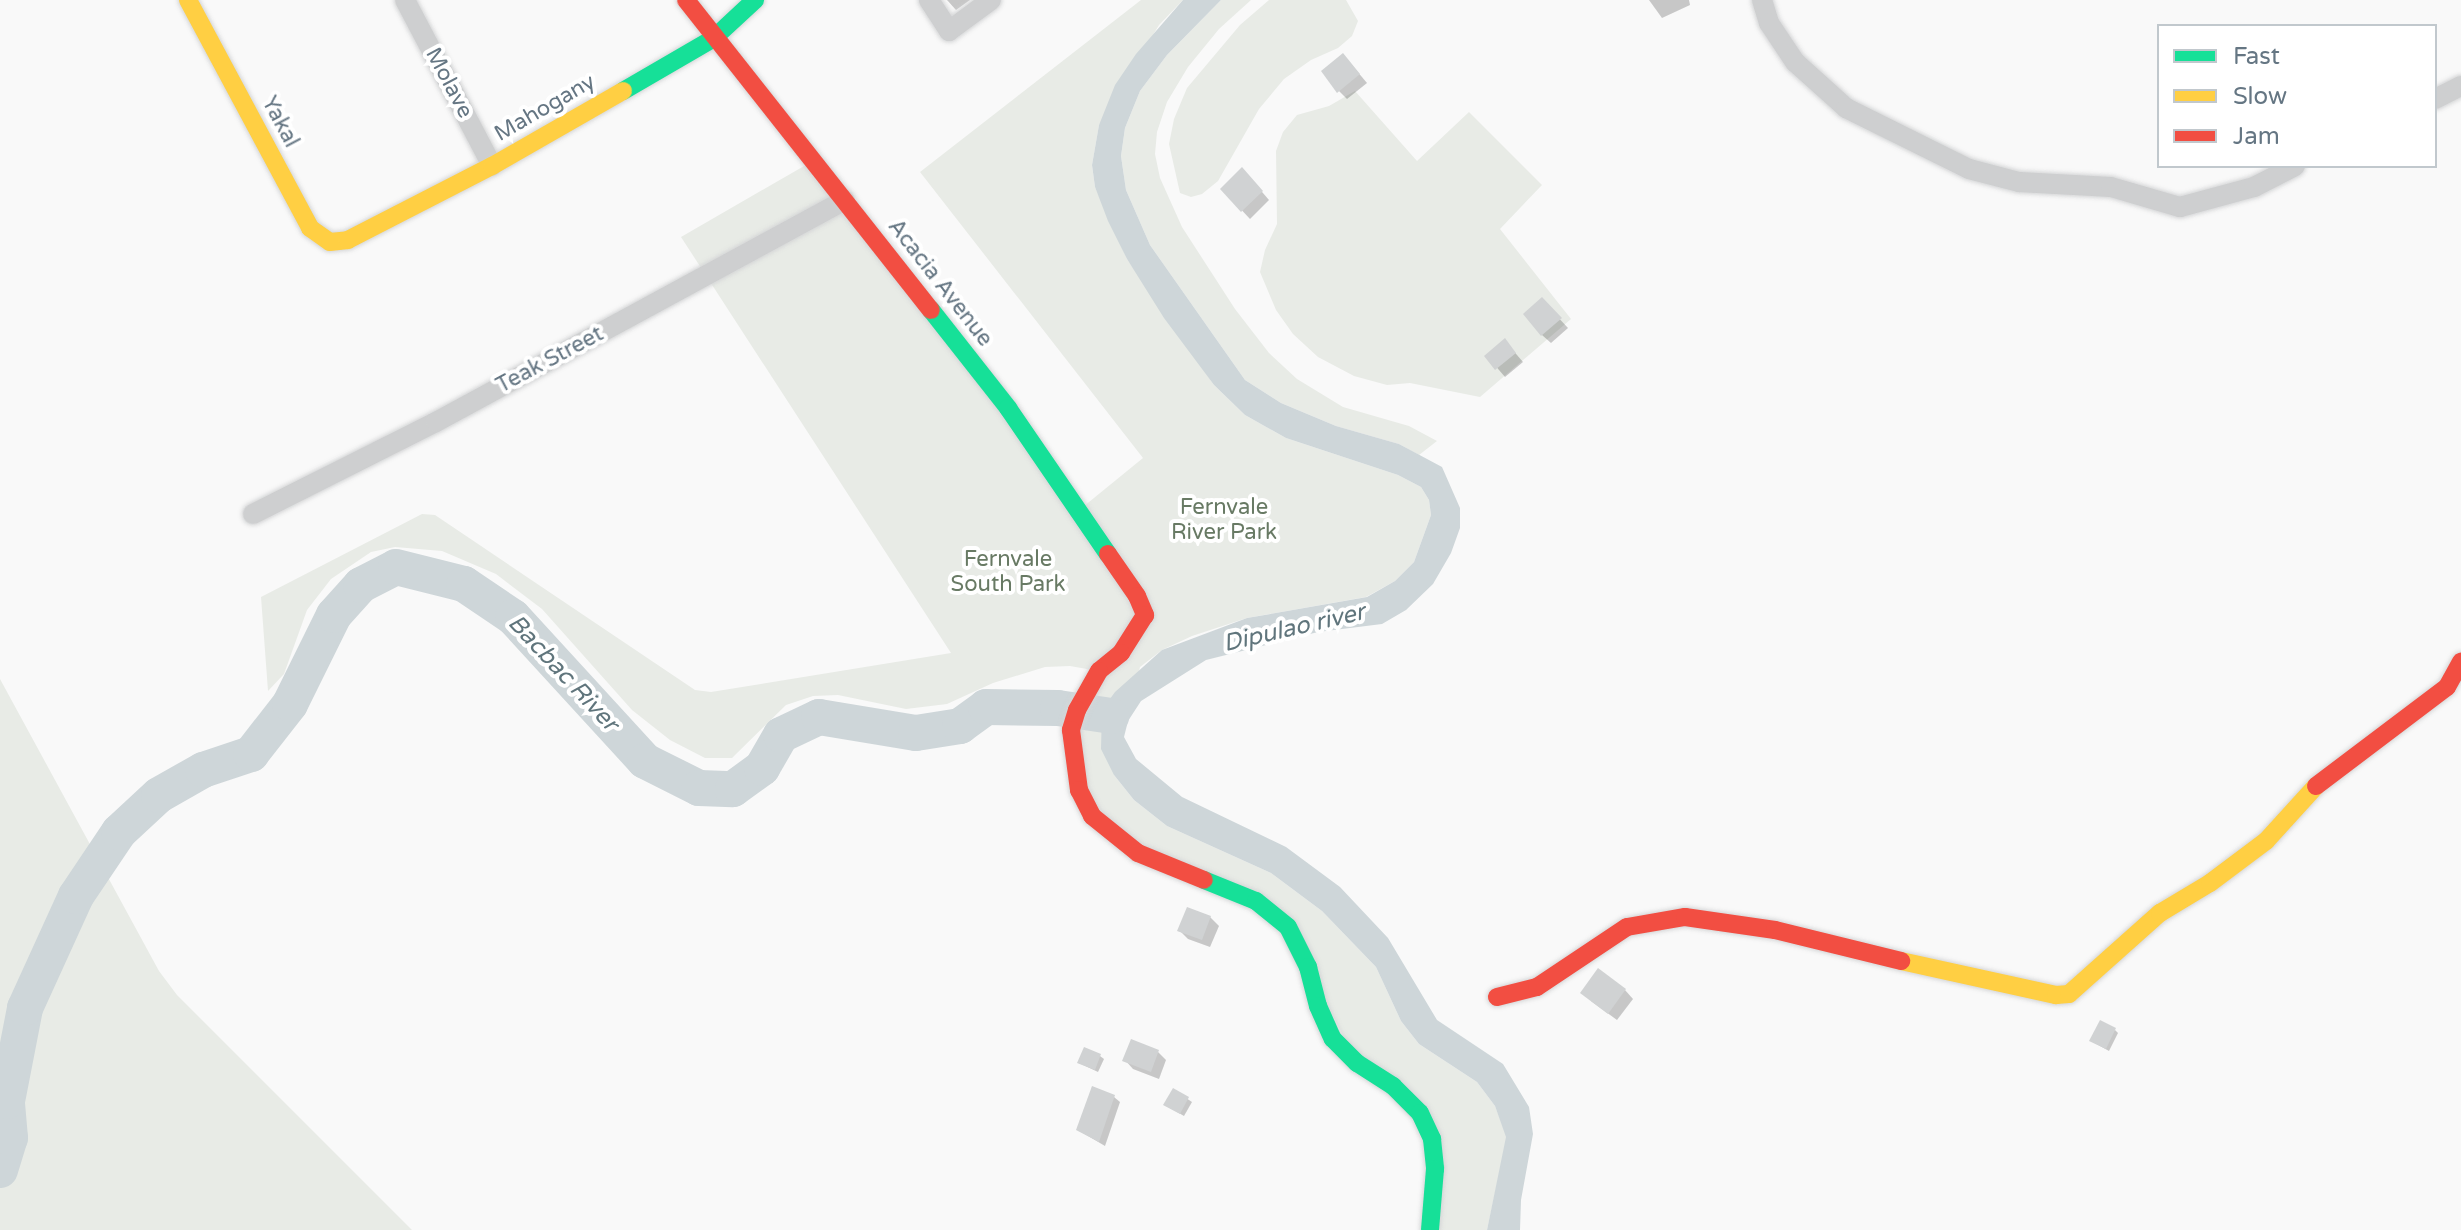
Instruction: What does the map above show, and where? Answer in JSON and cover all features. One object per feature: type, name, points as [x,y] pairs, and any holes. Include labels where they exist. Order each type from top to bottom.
[{"type":"street","name":"Yakal","points":[[188,0],[310,228],[330,242],[348,240]]},
{"type":"street","name":"Molave","points":[[405,0],[492,166]]},
{"type":"street","name":"Acacia Avenue","points":[[686,0],[1008,408],[1143,606],[1145,615],[1134,638],[1099,671],[1077,710],[1071,730],[1079,790],[1092,816],[1138,853],[1256,901],[1288,927],[1308,967],[1318,1006],[1333,1039],[1357,1063],[1393,1086],[1420,1113],[1432,1139],[1435,1169],[1430,1230]]},
{"type":"street","name":"Mahogany","points":[[348,240],[492,166],[714,38],[755,0]]},
{"type":"street","points":[[929,0],[949,31],[991,0]]},
{"type":"street","points":[[1762,0],[1769,23],[1795,62],[1846,108],[1969,169],[2019,182],[2111,187],[2180,207],[2254,187],[2291,168]]},
{"type":"street","points":[[2437,98],[2461,86]]},
{"type":"street","name":"Teak Street","points":[[253,514],[436,422],[845,200]]},
{"type":"street","points":[[1497,997],[1537,987],[1627,927],[1685,917],[1775,930],[1988,981],[2056,995],[2069,994],[2160,913],[2210,883],[2266,841],[2312,789],[2454,687],[2461,662]]},
{"type":"green space","points":[[1141,0],[1183,0],[1159,25],[1099,125],[1092,165],[1095,187],[1127,259],[1214,385],[1245,415],[1286,438],[1398,475],[1421,487],[1429,500],[1431,515],[1414,562],[1395,581],[1366,597],[1247,618],[1192,636],[1162,650],[1140,667],[1114,775],[1134,800],[1167,826],[1271,873],[1322,911],[1376,967],[1401,1021],[1419,1044],[1477,1082],[1495,1106],[1507,1137],[1487,1230],[1430,1230],[1432,1139],[1357,1063],[1288,927],[1092,816],[1072,758],[1098,671],[1070,666],[1045,667],[993,683],[947,704],[906,709],[838,695],[813,696],[786,705],[732,758],[705,758],[670,740],[632,710],[542,609],[496,574],[442,551],[395,547],[371,552],[331,579],[307,610],[284,674],[268,691],[261,597],[422,514],[435,515],[695,690],[711,692],[951,653],[681,237],[811,162],[1078,511],[1143,458],[920,172]]},
{"type":"green space","points":[[1221,0],[1251,0],[1219,29],[1188,67],[1167,102],[1157,132],[1155,154],[1160,178],[1182,227],[1235,309],[1269,353],[1297,379],[1343,407],[1409,426],[1437,441],[1419,455],[1399,444],[1336,426],[1281,403],[1245,380],[1150,245],[1126,190],[1121,156],[1125,128],[1140,91],[1167,55]]},
{"type":"green space","points":[[1269,0],[1346,0],[1358,21],[1352,36],[1338,48],[1311,60],[1284,79],[1259,109],[1218,181],[1202,194],[1191,197],[1180,193],[1169,144],[1174,119],[1187,88],[1240,25]]},
{"type":"green space","points":[[1355,91],[1417,161],[1469,112],[1542,185],[1500,229],[1571,319],[1480,397],[1410,383],[1387,385],[1354,376],[1318,357],[1293,334],[1276,310],[1260,272],[1265,250],[1277,224],[1276,151],[1283,132],[1297,115],[1329,106]]},
{"type":"green space","points":[[0,679],[159,971],[177,995],[412,1230],[0,1230]]},
{"type":"water","name":"Dipulao river","points":[[1183,0],[1221,0],[1167,55],[1140,91],[1125,128],[1121,156],[1126,190],[1150,245],[1245,380],[1281,403],[1336,426],[1399,444],[1442,467],[1460,508],[1460,528],[1451,553],[1433,584],[1406,610],[1382,624],[1318,632],[1206,660],[1141,701],[1128,721],[1124,737],[1136,759],[1182,797],[1286,847],[1340,887],[1388,938],[1437,1020],[1503,1064],[1529,1107],[1533,1134],[1521,1200],[1520,1230],[1487,1230],[1506,1137],[1495,1106],[1477,1082],[1419,1044],[1401,1021],[1376,967],[1322,911],[1271,873],[1167,826],[1134,800],[1114,775],[1101,749],[1102,710],[1115,692],[1162,650],[1247,618],[1367,597],[1395,581],[1414,562],[1431,515],[1429,500],[1421,487],[1398,475],[1286,438],[1245,415],[1214,385],[1164,318],[1127,259],[1108,221],[1095,187],[1092,165],[1099,125],[1115,85],[1136,54]]},
{"type":"building","points":[[1343,53],[1360,74],[1337,93],[1321,71]]},
{"type":"building","points":[[1242,167],[1263,191],[1241,212],[1220,189]]},
{"type":"building","points":[[1542,297],[1562,318],[1541,336],[1523,314]]},
{"type":"building","points":[[1505,338],[1516,353],[1495,370],[1484,356]]},
{"type":"building","points":[[1187,907],[1211,916],[1202,940],[1177,931]]},
{"type":"building","points":[[1598,968],[1626,989],[1608,1014],[1580,993]]},
{"type":"building","points":[[2100,1020],[2116,1028],[2106,1049],[2089,1041]]},
{"type":"building","points":[[1131,1039],[1159,1050],[1151,1072],[1122,1061]]},
{"type":"building","points":[[1084,1047],[1101,1054],[1095,1070],[1077,1063]]},
{"type":"building","points":[[1092,1086],[1115,1095],[1099,1142],[1076,1130]]},
{"type":"building","points":[[1173,1088],[1189,1097],[1180,1114],[1163,1105]]},
{"type":"waterway","name":"Bacbac River","points":[[0,1170],[10,1138],[7,1101],[25,1008],[76,896],[119,832],[159,795],[203,770],[251,754],[290,704],[334,615],[361,585],[396,567],[464,584],[513,617],[645,761],[699,788],[733,789],[762,768],[781,735],[819,717],[916,733],[960,726],[986,707],[1058,708],[1111,716]]},
{"type":"traffic: fast","points":[[623,91],[714,38],[755,0]]},
{"type":"traffic: fast","points":[[931,310],[1008,408],[1108,554]]},
{"type":"traffic: fast","points":[[1204,880],[1256,901],[1288,927],[1308,967],[1318,1006],[1333,1039],[1357,1063],[1393,1086],[1420,1113],[1432,1139],[1435,1169],[1430,1230]]},
{"type":"traffic: slow","points":[[188,0],[310,228],[330,242],[348,240],[492,166],[623,91]]},
{"type":"traffic: slow","points":[[1901,961],[2056,995],[2069,994],[2160,913],[2210,883],[2266,841],[2316,786]]},
{"type":"traffic: jam","points":[[686,0],[931,310]]},
{"type":"traffic: jam","points":[[1108,554],[1137,596],[1145,615],[1121,653],[1099,671],[1077,710],[1071,730],[1079,790],[1092,816],[1138,853],[1204,880]]},
{"type":"traffic: jam","points":[[2316,786],[2447,687],[2461,662]]},
{"type":"traffic: jam","points":[[1497,997],[1537,987],[1627,927],[1685,917],[1775,930],[1901,961]]},
{"type":"park label","name":"Fernvale River Park","points":[[1224,520]]},
{"type":"park label","name":"Fernvale South Park","points":[[1008,572]]}]
